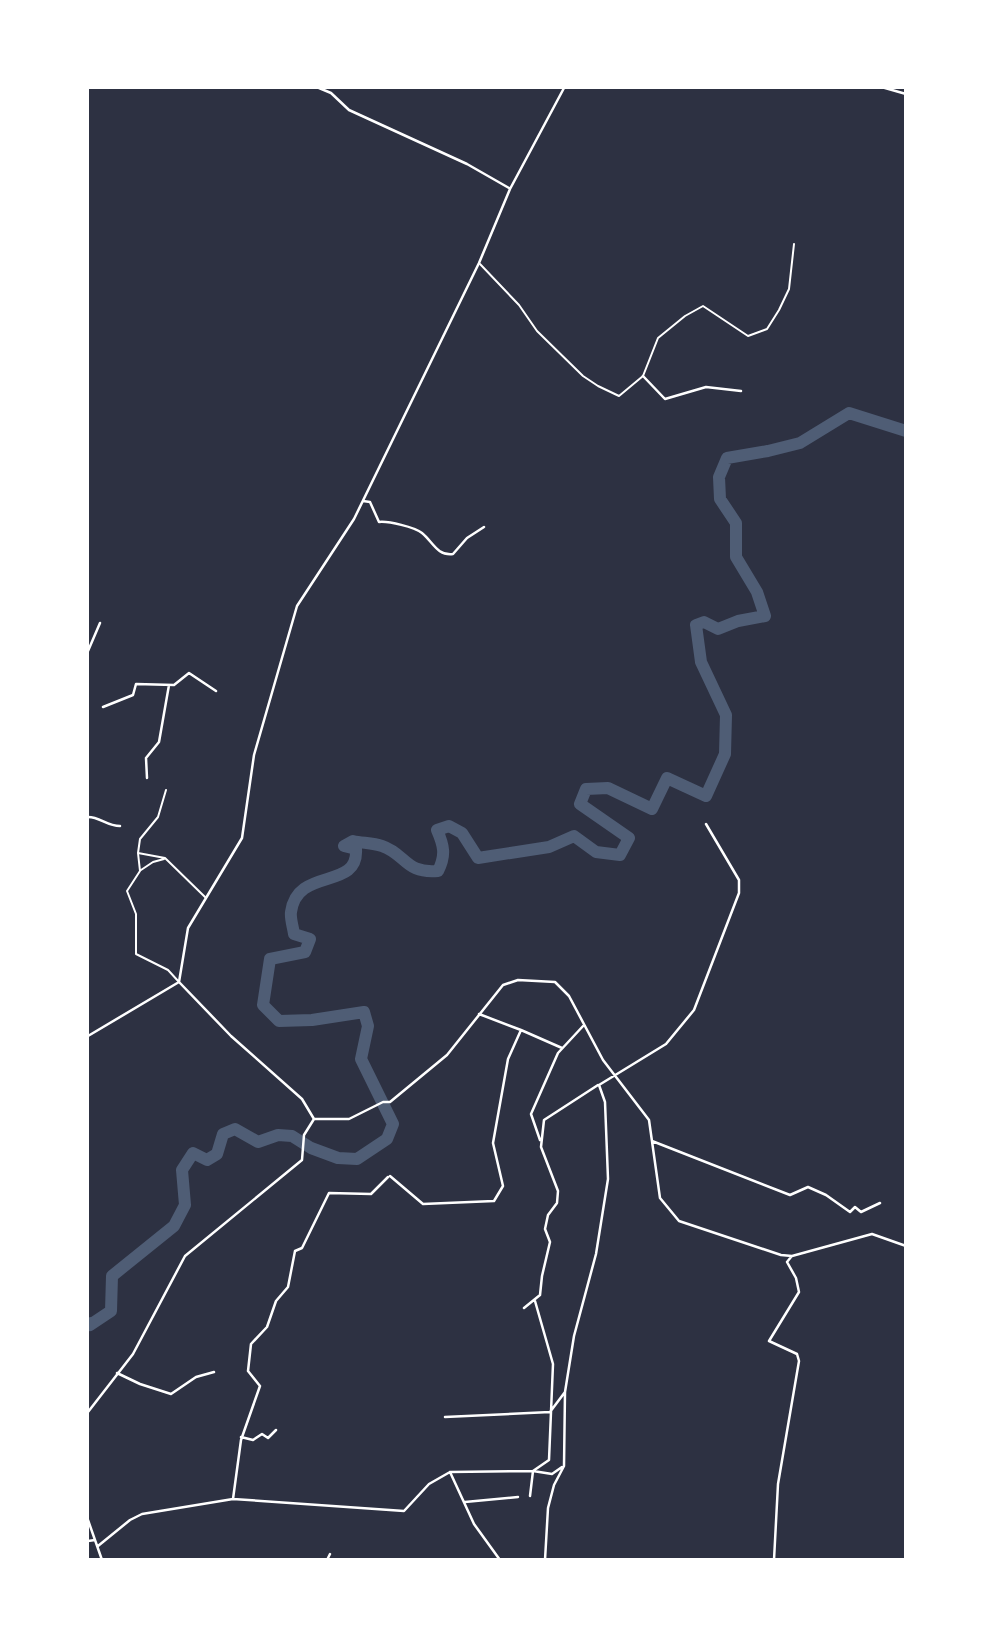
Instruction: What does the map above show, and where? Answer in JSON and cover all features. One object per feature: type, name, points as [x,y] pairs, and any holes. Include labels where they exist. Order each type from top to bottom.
[{"type":"street","points":[[319,88],[331,93],[349,110],[467,164],[510,189]]},
{"type":"street","points":[[88,1036],[179,982],[188,928],[242,838],[254,755],[297,606],[354,519],[479,263],[510,189],[564,88]]},
{"type":"street","points":[[885,88],[905,94]]},
{"type":"street","points":[[643,376],[665,399],[706,387],[741,391]]},
{"type":"street","points":[[363,501],[370,502],[379,522],[421,531],[446,555],[453,554],[467,538],[484,527]]},
{"type":"street","points":[[88,651],[100,623]]},
{"type":"street","points":[[103,707],[133,695],[136,684],[174,685],[189,673],[216,691]]},
{"type":"street","points":[[147,778],[146,758],[159,742],[169,685]]},
{"type":"street","points":[[88,817],[97,817],[111,826],[120,826]]},
{"type":"street","points":[[541,1143],[544,1120],[666,1044],[694,1010],[739,893],[739,880],[706,824]]},
{"type":"street","points":[[314,1119],[349,1119],[383,1102],[390,1102],[447,1055],[503,985],[518,980],[555,982],[569,996],[603,1060],[649,1120],[660,1198],[678,1221],[781,1255],[792,1256],[872,1234],[905,1246]]},
{"type":"street","points":[[179,982],[232,1036],[302,1100],[314,1119]]},
{"type":"street","points":[[479,1014],[562,1048]]},
{"type":"street","points":[[524,1308],[540,1295],[550,1242],[545,1229],[548,1216],[557,1203],[558,1191],[531,1114],[558,1053],[584,1025]]},
{"type":"street","points":[[233,1499],[242,1437],[260,1386],[248,1371],[251,1344],[267,1328],[276,1301],[288,1287],[295,1251],[302,1248],[329,1193],[371,1194],[389,1176],[423,1204],[494,1201],[503,1186],[493,1143],[508,1059],[521,1030]]},
{"type":"street","points":[[545,1559],[548,1508],[554,1485],[564,1466],[565,1392],[574,1336],[596,1254],[608,1179],[606,1102],[599,1085],[601,1084]]},
{"type":"street","points":[[88,1412],[133,1354],[185,1256],[302,1160],[304,1135],[314,1119]]},
{"type":"street","points":[[652,1141],[790,1195],[808,1187],[826,1195],[850,1212],[855,1207],[862,1212],[880,1203]]},
{"type":"street","points":[[774,1559],[778,1484],[799,1361],[797,1354],[769,1342],[799,1292],[796,1278],[787,1262],[792,1256]]},
{"type":"street","points":[[530,1496],[533,1471],[549,1460],[554,1364],[535,1301]]},
{"type":"street","points":[[117,1374],[171,1394],[196,1377],[214,1372]]},
{"type":"street","points":[[550,1412],[565,1392]]},
{"type":"street","points":[[445,1417],[550,1412]]},
{"type":"street","points":[[242,1437],[253,1440],[262,1434],[268,1438],[276,1430]]},
{"type":"street","points":[[98,1546],[130,1520],[142,1514],[233,1499],[404,1511],[429,1484],[450,1472],[533,1471],[552,1474],[564,1466]]},
{"type":"street","points":[[450,1472],[474,1524],[500,1559]]},
{"type":"street","points":[[464,1503],[518,1497]]},
{"type":"street","points":[[88,1520],[102,1559]]},
{"type":"street","points":[[88,1541],[95,1540]]},
{"type":"street","points":[[327,1559],[330,1554]]},
{"type":"lane","points":[[479,263],[519,305],[537,331],[590,381],[619,396],[643,376],[658,338],[685,316],[703,306],[748,336],[767,329],[789,289],[794,244]]},
{"type":"lane","points":[[140,871],[140,839],[158,817],[166,790]]},
{"type":"lane","points":[[138,853],[165,858],[206,898]]},
{"type":"lane","points":[[165,858],[140,871],[127,891],[136,914],[136,954],[168,970],[179,982]]},
{"type":"waterway","points":[[88,1323],[90,1325],[111,1311],[112,1276],[174,1226],[185,1205],[182,1170],[193,1153],[207,1160],[217,1154],[223,1134],[235,1129],[258,1142],[278,1135],[292,1136],[311,1148],[338,1158],[357,1159],[387,1139],[393,1124],[361,1059],[368,1026],[364,1012],[312,1020],[279,1021],[263,1005],[270,959],[305,952],[310,939],[294,934],[291,914],[296,898],[304,889],[348,870],[354,862],[356,849],[344,846],[353,841],[382,846],[390,849],[412,867],[438,871],[443,850],[437,830],[449,826],[462,833],[478,858],[549,847],[574,836],[596,852],[620,855],[629,838],[580,804],[586,789],[608,788],[652,809],[667,778],[706,796],[725,754],[726,715],[701,662],[696,625],[704,622],[718,629],[738,621],[765,616],[757,592],[736,557],[736,523],[720,499],[719,477],[727,458],[800,443],[849,413],[906,431]]}]
